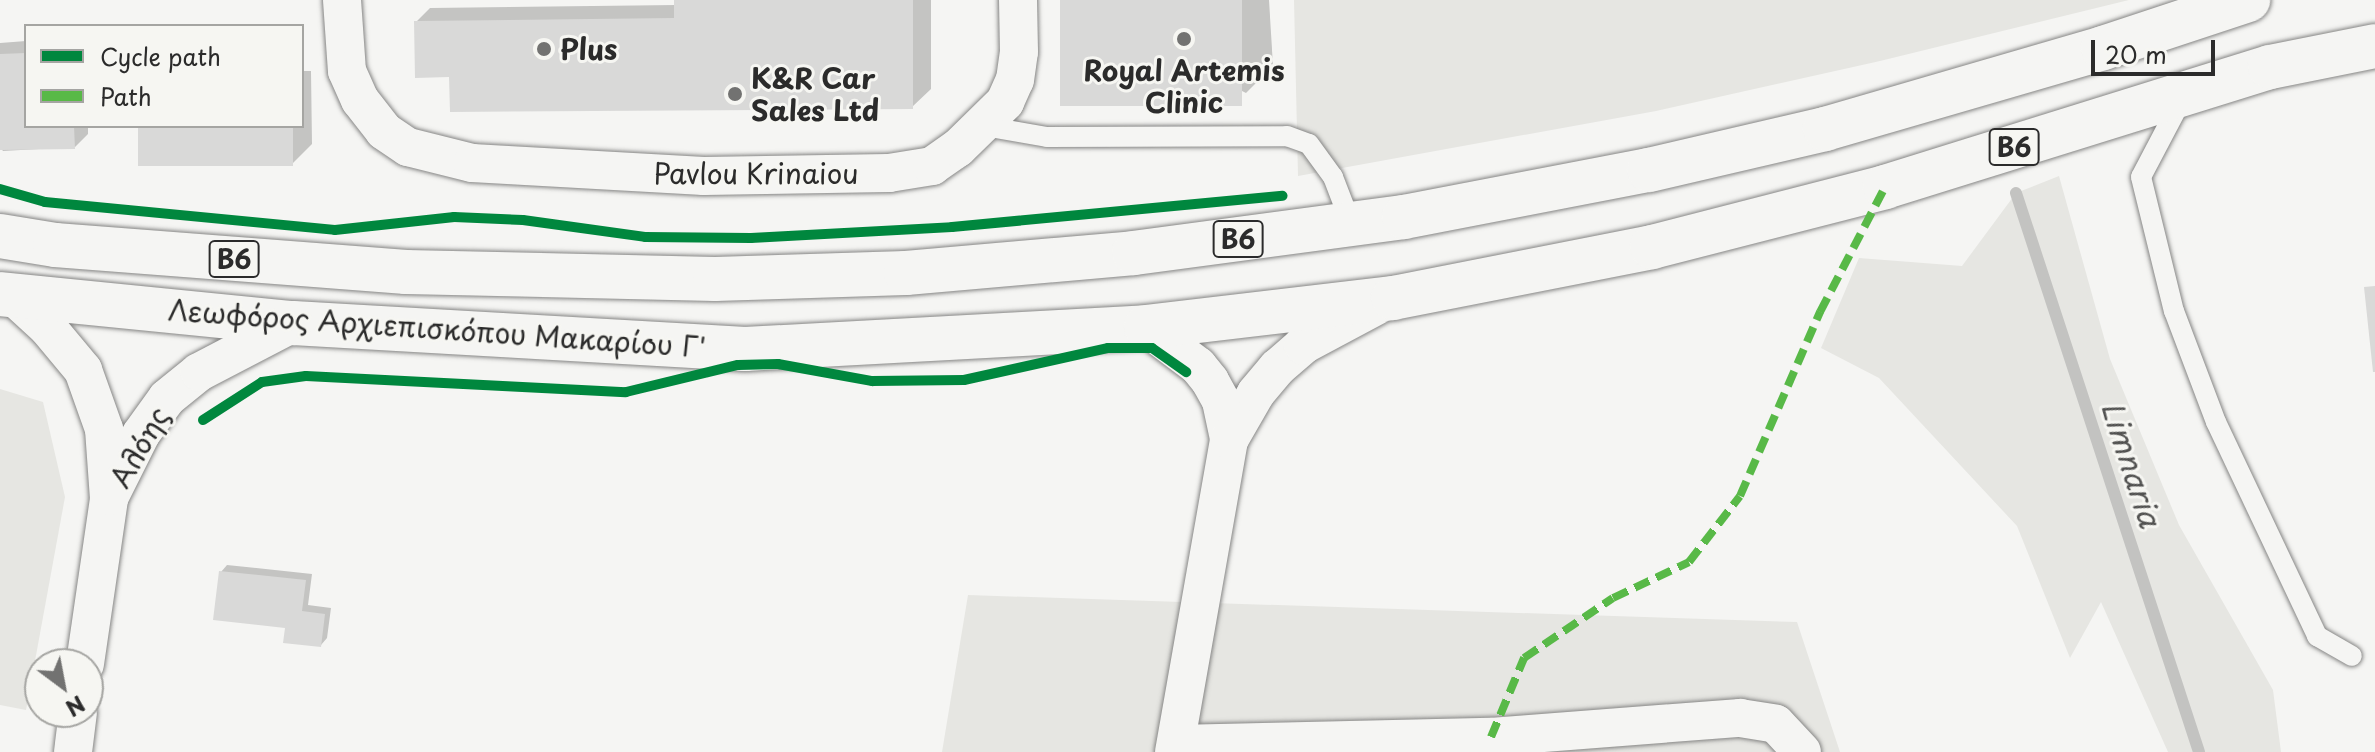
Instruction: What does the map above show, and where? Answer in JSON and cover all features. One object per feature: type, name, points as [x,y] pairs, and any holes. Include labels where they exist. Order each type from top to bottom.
[{"type":"main road","name":"Λεωφόρος Αρχιεπισκόπου Μακαρίου Γ'","points":[[0,236],[55,245],[406,272],[715,279],[906,273],[1134,253],[1351,224],[1649,170],[1825,129],[2103,48],[2248,0]]},
{"type":"main road","name":"Λεωφόρος Αρχιεπισκόπου Μακαρίου Γ'","points":[[6,294],[293,323],[745,349],[1146,327],[1393,298],[1652,247],[1885,187],[2270,67],[2375,46]]},
{"type":"street","name":"Pavlou Krinaiou","points":[[342,0],[347,71],[360,100],[384,131],[408,147],[472,163],[704,176],[889,173],[932,166],[984,126],[1005,102],[1015,80],[1019,52],[1018,0]]},
{"type":"street","name":"Αλόης","points":[[6,294],[48,328],[83,370],[104,429],[109,499],[87,648]]},
{"type":"street","points":[[1393,298],[1334,326],[1303,345],[1256,393],[1229,440],[1175,748],[1448,745],[1740,718],[1776,724],[1802,752]]},
{"type":"street","name":"Αλόης","points":[[109,499],[141,434],[167,398],[199,372],[293,323]]},
{"type":"street","points":[[1146,327],[1198,366],[1210,381],[1221,401],[1229,440]]},
{"type":"street","points":[[73,752],[76,728]]},
{"type":"lane","points":[[2185,94],[2141,177],[2174,311],[2216,422],[2317,636],[2352,656]]},
{"type":"lane","points":[[984,126],[1047,137],[1287,136],[1309,144],[1333,177],[1351,224]]},
{"type":"shaded area","points":[[1294,0],[2129,0],[1880,61],[1656,111],[1298,176]]},
{"type":"shaded area","points":[[2059,176],[2110,359],[2179,525],[2273,690],[2281,752],[2168,752],[2101,602],[2070,658],[2017,526],[1879,378],[1821,348],[1859,258],[1962,266],[2016,193]]},
{"type":"shaded area","points":[[0,389],[43,402],[65,497],[37,648],[24,648],[24,710],[0,705]]},
{"type":"shaded area","points":[[968,595],[1797,622],[1840,752],[942,752]]},
{"type":"building","points":[[674,0],[913,0],[913,109],[450,112],[449,77],[415,78],[414,21],[674,18]]},
{"type":"building","points":[[1060,0],[1242,0],[1242,106],[1060,106]]},
{"type":"building","points":[[24,53],[24,128],[74,128],[75,149],[0,150],[0,54]]},
{"type":"building","points":[[138,128],[293,128],[293,166],[138,166]]},
{"type":"building","points":[[2375,286],[2375,372],[2373,372],[2364,287]]},
{"type":"building","points":[[219,571],[306,580],[302,611],[325,614],[321,647],[283,643],[285,628],[213,620]]},
{"type":"waterway","name":"Limnaria","points":[[2016,193],[2199,752]]},
{"type":"marked path","points":[[1491,737],[1524,658],[1613,598],[1689,562],[1740,496],[1820,312],[1885,187]]},
{"type":"cycle path","points":[[0,189],[45,202],[335,230],[454,217],[523,220],[645,237],[751,238],[952,227],[1283,196]]},
{"type":"cycle path","points":[[203,420],[262,382],[306,376],[626,392],[738,365],[778,364],[872,381],[964,380],[1108,348],[1152,348],[1186,372]]},
{"type":"place","name":"Royal Artemis Clinic","points":[[1184,39]]},
{"type":"place","name":"Plus","points":[[544,49]]},
{"type":"place","name":"K&R Car Sales Ltd","points":[[735,94]]}]
